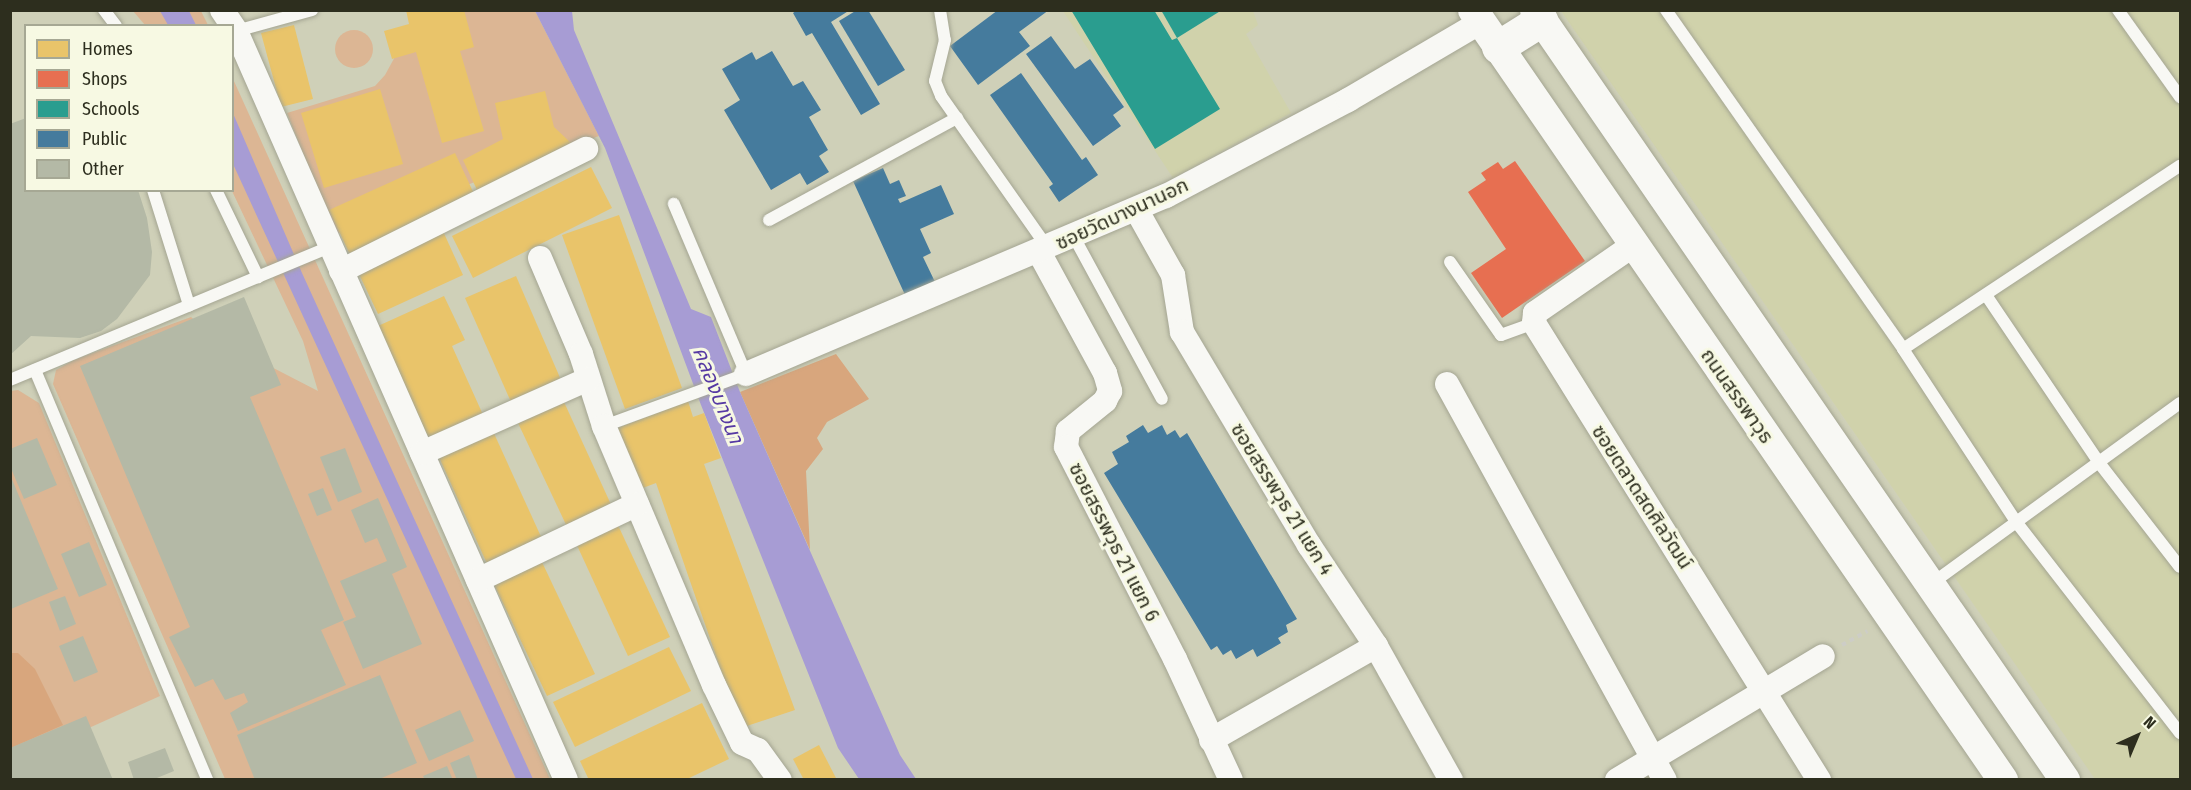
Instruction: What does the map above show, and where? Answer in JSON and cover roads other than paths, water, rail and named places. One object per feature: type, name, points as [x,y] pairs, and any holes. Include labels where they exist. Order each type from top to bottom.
[{"type":"main road","points":[[1484,26],[1541,14]]},
{"type":"street","points":[[222,10],[231,24]]},
{"type":"street","points":[[1541,14],[1929,585],[2065,780]]},
{"type":"street","name":"ซอยวัดบางนานอก","points":[[743,376],[1136,209],[1348,100],[1484,26]]},
{"type":"street","name":"ถนนสรรพาวุธ","points":[[1484,26],[1632,246],[2003,780]]},
{"type":"street","points":[[234,28],[566,780]]},
{"type":"street","points":[[341,271],[586,149]]},
{"type":"street","name":"ซอยสรรพวุธ 21 แยก 4","points":[[1136,209],[1173,275],[1182,332],[1309,545],[1376,646],[1451,780]]},
{"type":"street","points":[[1534,323],[1535,312],[1632,246]]},
{"type":"street","name":"ซอยสรรพวุธ 21 แยก 6","points":[[1044,250],[1105,373],[1110,391],[1104,401],[1068,431],[1066,447],[1175,659],[1231,780]]},
{"type":"street","points":[[540,258],[604,426],[742,743],[758,750],[780,780]]},
{"type":"street","name":"ซอยตลาดสดศิลวัฒน์","points":[[1534,323],[1765,688],[1819,780]]},
{"type":"street","points":[[422,453],[588,379]]},
{"type":"street","points":[[1447,384],[1665,780]]},
{"type":"street","points":[[478,580],[637,504]]},
{"type":"street","points":[[1211,740],[1376,646]]},
{"type":"street","points":[[1617,780],[1765,688],[1823,656]]},
{"type":"lane","points":[[104,10],[114,24]]},
{"type":"lane","points":[[236,31],[312,10]]},
{"type":"lane","points":[[940,10],[945,40],[935,81],[1044,250]]},
{"type":"lane","points":[[1666,10],[1903,350],[2017,523],[2181,733]]},
{"type":"lane","points":[[2118,10],[2181,97]]},
{"type":"lane","points":[[769,220],[957,118]]},
{"type":"lane","points":[[1903,350],[2181,166]]},
{"type":"lane","points":[[154,192],[189,305]]},
{"type":"lane","points":[[217,192],[258,277]]},
{"type":"lane","points":[[604,426],[743,376],[674,204]]},
{"type":"lane","points":[[1074,237],[1162,399]]},
{"type":"lane","points":[[10,380],[330,247]]},
{"type":"lane","points":[[1450,262],[1501,335],[1534,323]]},
{"type":"lane","points":[[1986,295],[2100,464],[2181,567]]},
{"type":"lane","points":[[35,370],[207,780]]},
{"type":"lane","points":[[1929,585],[2100,464],[2181,403]]},
{"type":"water","points":[[160,11],[189,11],[196,24],[167,24]]},
{"type":"water","name":"คลองบางนา","points":[[535,11],[572,11],[574,30],[691,309],[711,317],[740,392],[900,755],[916,779],[859,779],[838,748],[701,405],[605,148]]},
{"type":"water","points":[[234,116],[302,273],[533,779],[516,779],[234,166]]}]
